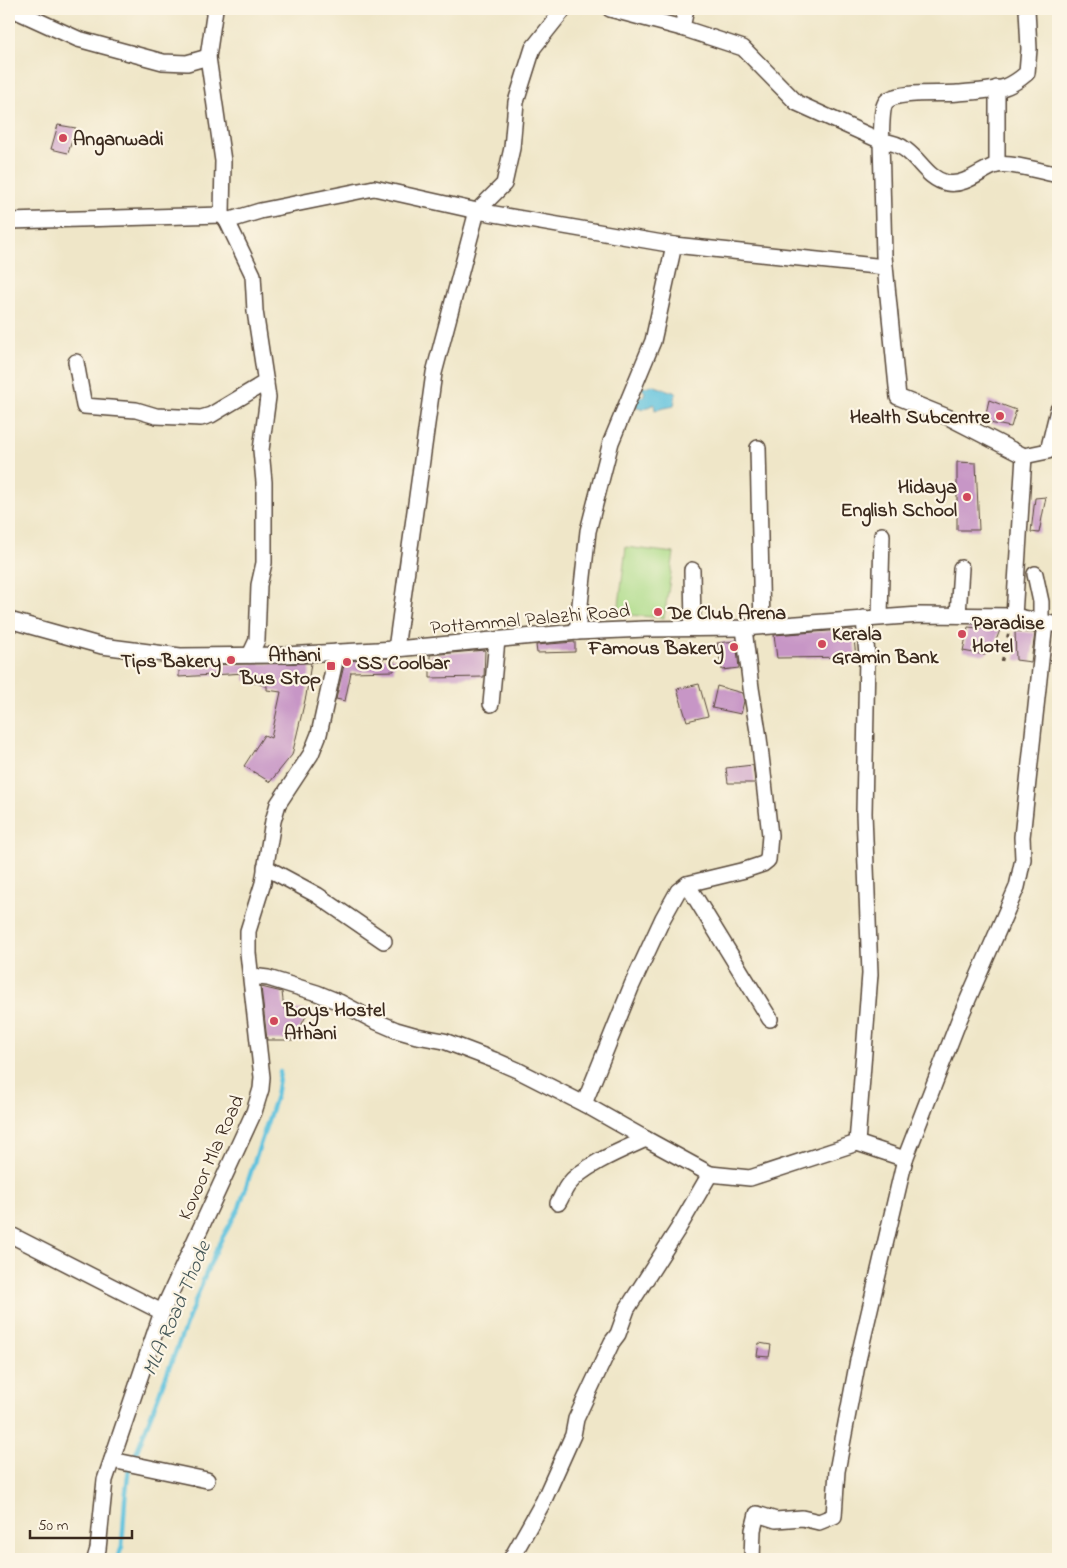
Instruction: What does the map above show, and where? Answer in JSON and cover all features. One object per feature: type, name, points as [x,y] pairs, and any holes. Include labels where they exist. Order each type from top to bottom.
[{"type":"street","points":[[12,9],[78,39],[163,62],[187,63],[208,57]]},
{"type":"street","points":[[215,9],[208,57],[223,161],[225,218],[253,275],[255,311],[268,397],[261,450],[264,482],[264,563],[259,585],[257,640],[250,655]]},
{"type":"street","points":[[396,649],[434,374],[477,210],[504,184],[512,148],[516,102],[533,48],[564,9]]},
{"type":"street","points":[[610,9],[682,28],[743,48],[797,104],[881,141],[893,142],[906,150],[934,179],[950,184],[974,177],[997,165],[1010,165],[1058,175]]},
{"type":"street","points":[[682,28],[686,9]]},
{"type":"street","points":[[1027,9],[1030,49],[1027,73],[1018,82],[997,88],[957,94],[916,94],[889,100],[885,103],[881,141],[885,266],[898,397],[950,418],[1024,456],[1048,451],[1058,410]]},
{"type":"street","points":[[997,88],[997,165]]},
{"type":"street","points":[[9,221],[225,218],[374,188],[477,210],[674,245],[885,266]]},
{"type":"street","points":[[578,632],[588,531],[611,442],[653,341],[674,245]]},
{"type":"street","points":[[76,362],[84,406],[136,410],[156,416],[201,418],[211,415],[266,382]]},
{"type":"street","points":[[758,448],[762,626]]},
{"type":"street","points":[[1013,616],[1024,456]]},
{"type":"street","points":[[880,617],[882,535]]},
{"type":"street","points":[[958,616],[961,568]]},
{"type":"street","points":[[692,570],[693,628]]},
{"type":"street","points":[[752,1559],[753,1530],[757,1514],[776,1520],[802,1518],[819,1522],[834,1516],[837,1470],[858,1360],[905,1160],[959,1020],[1017,887],[1024,859],[1022,837],[1048,623],[1035,574]]},
{"type":"street","name":"Pottammal Palazhi Road","points":[[9,620],[102,646],[180,656],[284,655],[396,649],[578,632],[744,628],[919,615],[1013,616],[1048,623]]},
{"type":"street","points":[[860,619],[860,661]]},
{"type":"street","points":[[857,1143],[870,974],[864,813],[867,656],[860,619]]},
{"type":"street","points":[[584,1104],[628,993],[678,891],[687,884],[745,870],[763,864],[768,860],[770,835],[744,628]]},
{"type":"street","points":[[491,704],[497,640]]},
{"type":"street","name":"Kovoor Mla Road","points":[[95,1559],[98,1549],[105,1480],[162,1312],[254,1112],[261,1089],[262,1077],[248,953],[248,931],[263,883],[273,820],[278,804],[311,754],[319,734],[337,652]]},
{"type":"street","points":[[265,867],[317,895],[384,941]]},
{"type":"street","points":[[687,884],[770,1019]]},
{"type":"street","points":[[251,976],[268,978],[317,993],[390,1028],[408,1034],[444,1041],[517,1070],[584,1104],[710,1174],[750,1178],[857,1143],[905,1160]]},
{"type":"street","points":[[558,1203],[568,1186],[577,1176],[592,1166],[646,1139]]},
{"type":"street","points":[[511,1559],[543,1502],[573,1435],[580,1410],[612,1342],[618,1334],[627,1309],[678,1229],[710,1174]]},
{"type":"street","points":[[9,1234],[162,1312]]},
{"type":"street","points":[[112,1460],[207,1480]]},
{"type":"path","points":[[1002,661],[1013,616]]},
{"type":"green space","points":[[626,547],[674,553],[664,618],[618,614]]},
{"type":"water","points":[[652,385],[676,393],[674,406],[655,410],[654,404],[642,410],[634,405],[640,396],[643,397],[645,392],[641,388]]},
{"type":"building","name":"Anganwadi","points":[[58,125],[76,128],[68,153],[51,149]]},
{"type":"building","name":"Health Subcentre","points":[[989,400],[1016,410],[1011,427],[984,422]]},
{"type":"building","name":"Hidaya English School","points":[[957,462],[976,463],[979,530],[957,530]]},
{"type":"building","points":[[1046,497],[1039,533],[1031,532],[1035,498]]},
{"type":"building","points":[[968,627],[1000,630],[995,643],[985,655],[963,651]]},
{"type":"building","points":[[853,630],[856,657],[777,658],[774,635]]},
{"type":"building","points":[[1015,631],[1035,633],[1031,662],[1016,660]]},
{"type":"building","points":[[736,641],[739,668],[722,670],[717,643]]},
{"type":"building","points":[[575,642],[575,652],[537,653],[536,645]]},
{"type":"building","points":[[485,650],[484,677],[430,678],[430,655]]},
{"type":"building","points":[[394,658],[394,671],[351,672],[345,701],[336,699],[345,661]]},
{"type":"building","points":[[311,663],[306,696],[292,755],[270,782],[244,766],[264,735],[271,738],[281,692],[267,690],[267,686],[244,680],[245,673],[179,677],[179,665]]},
{"type":"building","points":[[699,684],[708,716],[687,721],[677,689]]},
{"type":"building","points":[[717,686],[742,693],[744,701],[741,714],[712,708]]},
{"type":"building","points":[[753,765],[755,783],[728,783],[726,768]]},
{"type":"building","points":[[261,987],[282,992],[284,1009],[309,1010],[294,1040],[267,1040]]},
{"type":"building","points":[[759,1343],[771,1345],[769,1357],[757,1356]]},
{"type":"waterway","name":"MLA Road Thode","points":[[133,1461],[206,1273],[220,1242],[239,1208],[276,1096],[280,1072]]},
{"type":"waterway","name":"MLA Road Thode","points":[[117,1559],[122,1547],[129,1467]]},
{"type":"place","name":"Anganwadi","points":[[63,138]]},
{"type":"place","name":"Health Subcentre","points":[[1000,416]]},
{"type":"place","name":"Hidaya English School","points":[[967,497]]},
{"type":"place","name":"De Club Arena","points":[[658,612]]},
{"type":"place","name":"Paradise Hotel","points":[[962,634]]},
{"type":"place","name":"Kerala Gramin Bank","points":[[822,644]]},
{"type":"place","name":"Famous Bakery","points":[[734,647]]},
{"type":"place","name":"Tips Bakery","points":[[231,660]]},
{"type":"place","name":"SS Coolbar","points":[[347,662]]},
{"type":"place","name":"Athani Bus Stop","points":[[331,666]]},
{"type":"place","name":"Boys Hostel Athani","points":[[274,1021]]}]
